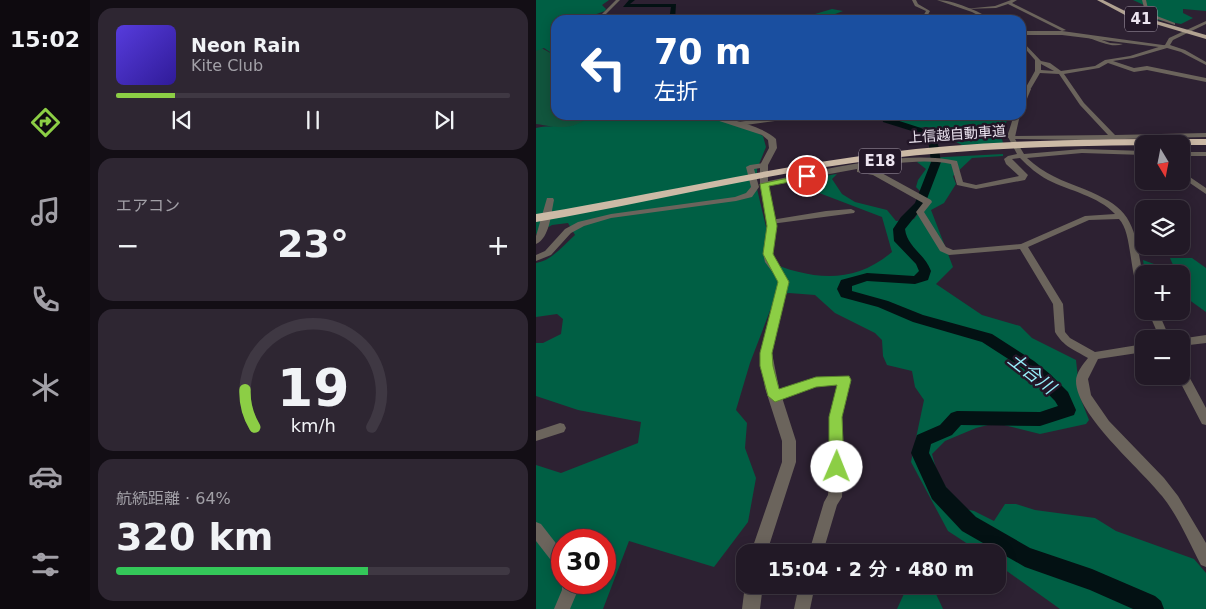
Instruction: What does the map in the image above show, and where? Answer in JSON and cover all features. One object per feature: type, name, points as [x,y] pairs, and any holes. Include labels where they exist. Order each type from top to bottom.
[{"type":"highway","name":"上信越自動車道","points":[[536,218],[739,182],[885,160],[1018,147],[1206,142]]},
{"type":"highway","points":[[1190,146],[1206,146]]},
{"type":"highway","name":"上信越自動車道","points":[[1018,147],[1135,147]]},
{"type":"highway","name":"上信越自動車道","points":[[539,227],[739,182]]},
{"type":"main road","name":"41","points":[[1099,0],[1117,11],[1206,37]]},
{"type":"street","points":[[603,15],[618,0]]},
{"type":"street","points":[[914,0],[916,5],[928,11],[926,15]]},
{"type":"street","points":[[939,0],[979,15]]},
{"type":"street","points":[[957,0],[959,6]]},
{"type":"street","points":[[966,9],[991,8],[1015,0]]},
{"type":"street","points":[[1144,0],[1146,14],[1173,24]]},
{"type":"street","points":[[1009,3],[1069,33]]},
{"type":"street","points":[[1038,71],[1060,73],[1097,67],[1106,61],[1131,57],[1167,46],[1171,39],[1206,22]]},
{"type":"street","points":[[1026,33],[1069,33],[1167,46],[1183,51],[1206,64]]},
{"type":"street","points":[[1091,37],[1109,44],[1121,44]]},
{"type":"street","points":[[1026,45],[1036,54],[1039,62],[1038,71],[1026,94]]},
{"type":"street","points":[[1106,61],[1134,70],[1148,68],[1206,80]]},
{"type":"street","points":[[1039,62],[1060,73],[1068,81],[1083,106],[1112,136]]},
{"type":"street","points":[[723,120],[765,133],[772,139],[773,148],[764,165],[764,184],[772,234],[767,246],[768,254],[784,282],[766,353],[766,366],[789,441],[789,462],[762,544]]},
{"type":"street","points":[[738,124],[767,120]]},
{"type":"street","points":[[1017,120],[1018,147],[1038,172],[1111,206],[1122,216],[1132,233],[1136,265]]},
{"type":"street","points":[[764,184],[910,161],[946,160],[956,166],[960,183],[976,187],[1020,180],[1024,176],[1011,165],[1008,159],[1018,147],[1065,139],[1112,136],[1206,135]]},
{"type":"street","points":[[1018,147],[1135,153]]},
{"type":"street","points":[[1190,154],[1206,154]]},
{"type":"street","points":[[536,258],[548,253],[568,231],[581,224],[611,216],[743,197],[754,191],[755,187],[750,167],[764,165]]},
{"type":"street","points":[[851,169],[875,173],[928,202],[920,212],[946,252],[970,253],[1024,246],[1088,218],[1122,216]]},
{"type":"street","points":[[1190,180],[1206,192]]},
{"type":"street","points":[[536,241],[541,236],[539,227],[550,200]]},
{"type":"street","points":[[771,222],[850,211]]},
{"type":"street","points":[[1024,246],[1058,304],[1060,332],[1066,341],[1094,356],[1135,349]]},
{"type":"street","points":[[1190,341],[1206,339]]},
{"type":"street","points":[[1094,356],[1083,374],[1082,384],[1089,400],[1101,420],[1167,492],[1206,560]]},
{"type":"street","points":[[775,396],[816,382],[845,380],[836,417],[838,452],[835,497],[830,502],[818,544]]},
{"type":"street","points":[[1188,385],[1206,420]]},
{"type":"street","points":[[536,436],[560,428]]},
{"type":"street","points":[[536,529],[551,549]]},
{"type":"street","points":[[562,609],[568,594]]},
{"type":"street","points":[[751,609],[753,594]]},
{"type":"street","points":[[802,609],[805,594]]},
{"type":"green space","points":[[536,0],[609,0],[602,5],[606,9],[605,11],[594,15],[551,15],[551,53],[544,48],[536,51]]},
{"type":"green space","points":[[1133,0],[1206,0],[1206,11],[1183,9],[1183,13],[1193,18],[1181,24],[1153,19],[1146,6]]},
{"type":"green space","points":[[832,9],[843,11],[833,15],[805,15]]},
{"type":"green space","points":[[536,45],[551,53],[551,120],[586,120],[567,127],[536,124]]},
{"type":"green space","points":[[585,120],[733,120],[763,136],[766,147],[757,169],[757,189],[767,231],[766,261],[799,272],[830,276],[846,275],[862,270],[877,263],[892,252],[882,217],[814,191],[811,178],[837,174],[832,179],[842,194],[855,202],[887,210],[896,221],[914,219],[928,199],[916,187],[918,180],[926,169],[917,162],[926,158],[1003,154],[1003,156],[972,158],[953,176],[956,184],[944,203],[931,210],[953,267],[936,284],[982,315],[1020,326],[1032,338],[1076,360],[1080,397],[1089,420],[1086,424],[1040,434],[996,423],[976,428],[945,441],[932,454],[938,476],[961,508],[974,511],[994,521],[1005,504],[1016,504],[1035,510],[1095,518],[1116,531],[1194,559],[1206,573],[1206,609],[1060,609],[1006,570],[1006,544],[968,544],[948,531],[911,462],[924,400],[915,387],[912,371],[887,365],[883,356],[882,340],[875,333],[835,313],[815,295],[789,293],[776,295],[750,363],[736,410],[747,423],[745,448],[756,478],[748,522],[714,567],[629,541],[616,575],[616,529],[551,529],[551,594],[609,594],[603,609],[536,609],[536,465],[561,473],[638,443],[641,422],[578,410],[536,396],[536,343],[543,343],[561,334],[563,319],[557,314],[536,317],[536,263],[552,256],[575,235],[568,223],[552,225],[536,234],[536,128],[571,126]]},
{"type":"green space","points":[[884,120],[1007,120],[1001,135],[1003,143],[962,145],[927,127],[916,128],[899,122]]},
{"type":"green space","points":[[1170,258],[1192,258],[1206,268],[1206,312],[1190,300],[1190,265],[1173,265]]},
{"type":"green space","points":[[1143,260],[1157,265],[1144,265]]},
{"type":"green space","points":[[904,594],[936,594],[943,609],[897,609]]},
{"type":"waterway","name":"土合川","points":[[632,0],[625,6],[674,5],[673,15]]},
{"type":"waterway","name":"土合川","points":[[886,120],[918,130],[932,138],[936,162],[920,204],[905,219],[899,229],[900,241],[922,263],[925,271],[923,277],[915,280],[867,277],[846,283],[844,289],[846,294],[883,304],[918,319],[987,338],[1029,365],[1044,378],[1062,397],[1068,410],[1040,419],[957,418],[946,430],[923,440],[920,453],[939,493],[969,524],[1025,557],[1092,580],[1147,604],[1153,609]]},
{"type":"route","points":[[807,176],[764,184],[772,226],[772,234],[767,246],[768,254],[770,262],[784,282],[766,353],[766,366],[775,396],[816,382],[845,380],[836,417],[837,467]]}]
